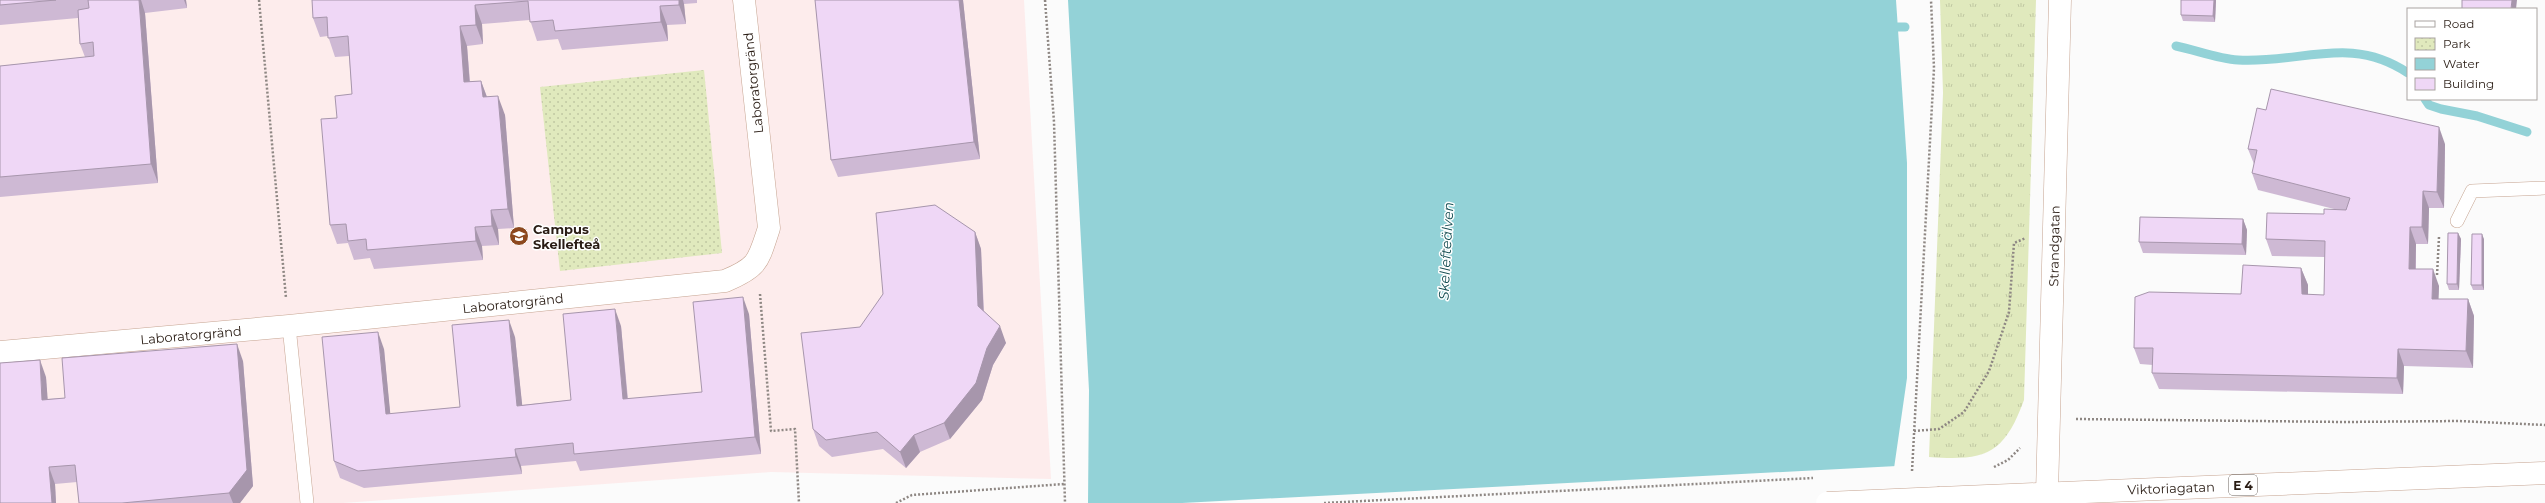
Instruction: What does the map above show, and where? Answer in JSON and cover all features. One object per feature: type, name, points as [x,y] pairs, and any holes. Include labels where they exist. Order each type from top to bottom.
[{"type":"main road","name":"Laboratorgränd","points":[[0,352],[289,326],[725,281],[742,274],[757,262],[769,228],[744,0]]},
{"type":"main road","name":"Strandgatan","points":[[2047,492],[2060,0]]},
{"type":"main road","name":"Viktoriagatan","points":[[1827,503],[2047,492],[2545,473]]},
{"type":"lane","points":[[2457,221],[2472,191],[2545,188]]},
{"type":"lane","points":[[289,326],[307,503]]},
{"type":"path","points":[[259,0],[289,326]]},
{"type":"path","points":[[1045,0],[1054,122],[1064,503]]},
{"type":"path","points":[[1911,479],[1934,68],[1931,0]]},
{"type":"path","points":[[2437,275],[2440,224],[2457,221]]},
{"type":"path","points":[[1914,431],[1939,429],[1964,412],[1989,371],[2009,312],[2014,243],[2055,228]]},
{"type":"path","points":[[757,262],[771,431],[795,429],[800,503]]},
{"type":"path","points":[[2049,419],[2458,421],[2545,425]]},
{"type":"path","points":[[1986,468],[2008,460],[2023,444]]},
{"type":"path","points":[[1908,474],[1916,473]]},
{"type":"path","points":[[1324,503],[1820,478]]},
{"type":"path","points":[[896,503],[912,495],[1064,484]]},
{"type":"shaded area","name":"Campus Skellefteå","points":[[0,0],[1024,0],[1051,479],[771,472],[343,503],[0,503]]},
{"type":"green space","points":[[1940,0],[2036,0],[2024,400],[2009,433],[2000,443],[1990,451],[1965,458],[1929,457],[1943,93]]},
{"type":"green space","points":[[704,70],[722,253],[560,271],[540,87]]},
{"type":"water","name":"Skellefteälven","points":[[1068,0],[1896,0],[1907,163],[1907,378],[1889,503],[1088,503],[1089,390]]},
{"type":"pier","points":[[1897,466],[1891,503],[1182,503]]},
{"type":"building","points":[[0,0],[56,0],[0,5]]},
{"type":"building","points":[[88,0],[139,0],[151,164],[0,177],[0,66],[94,56],[93,42],[80,44],[78,10],[89,8]]},
{"type":"building","points":[[312,0],[679,0],[679,5],[660,6],[661,22],[555,31],[553,20],[530,22],[528,1],[475,5],[476,25],[460,26],[464,82],[481,81],[483,97],[498,96],[508,209],[491,210],[492,226],[475,227],[476,241],[367,250],[366,239],[348,241],[346,224],[330,225],[321,119],[337,118],[335,96],[352,94],[348,36],[328,38],[327,17],[313,18]]},
{"type":"building","points":[[815,0],[959,0],[974,142],[831,160]]},
{"type":"building","points":[[2181,0],[2214,0],[2213,16],[2181,15]]},
{"type":"building","points":[[2462,0],[2512,0],[2511,8],[2462,8]]},
{"type":"building","points":[[2271,89],[2439,127],[2437,192],[2423,191],[2422,227],[2410,227],[2409,269],[2433,269],[2432,299],[2468,299],[2466,351],[2398,349],[2397,378],[2152,373],[2153,348],[2134,348],[2135,297],[2149,292],[2241,294],[2243,265],[2301,268],[2302,294],[2324,295],[2325,241],[2266,239],[2267,213],[2324,214],[2324,209],[2346,210],[2350,198],[2252,173],[2257,150],[2248,149],[2257,108],[2266,110]]},
{"type":"building","points":[[935,205],[975,232],[978,306],[1000,326],[987,348],[976,383],[944,423],[914,435],[900,452],[877,432],[826,440],[813,429],[801,333],[860,327],[883,294],[876,213]]},
{"type":"building","points":[[2140,217],[2243,219],[2242,244],[2139,242]]},
{"type":"building","points":[[2448,233],[2458,233],[2457,284],[2447,284]]},
{"type":"building","points":[[2472,234],[2482,234],[2482,285],[2471,285]]},
{"type":"building","points":[[743,297],[755,437],[574,454],[573,443],[515,449],[516,457],[358,471],[334,461],[322,337],[378,332],[386,414],[460,407],[452,325],[509,320],[517,406],[571,400],[563,314],[615,309],[623,399],[702,392],[693,302]]},
{"type":"building","points":[[237,344],[247,470],[229,493],[122,503],[79,503],[75,465],[49,467],[52,503],[0,503],[0,363],[40,360],[42,400],[65,398],[62,358]]},
{"type":"waterway","points":[[1898,27],[1905,27]]},
{"type":"waterway","points":[[2176,46],[2223,58],[2238,60],[2261,60],[2325,53],[2366,55],[2387,61],[2407,72]]},
{"type":"waterway","points":[[2426,100],[2429,105],[2441,109],[2477,116],[2527,132]]},
{"type":"place","name":"Campus Skellefteå","points":[[519,236]]}]
